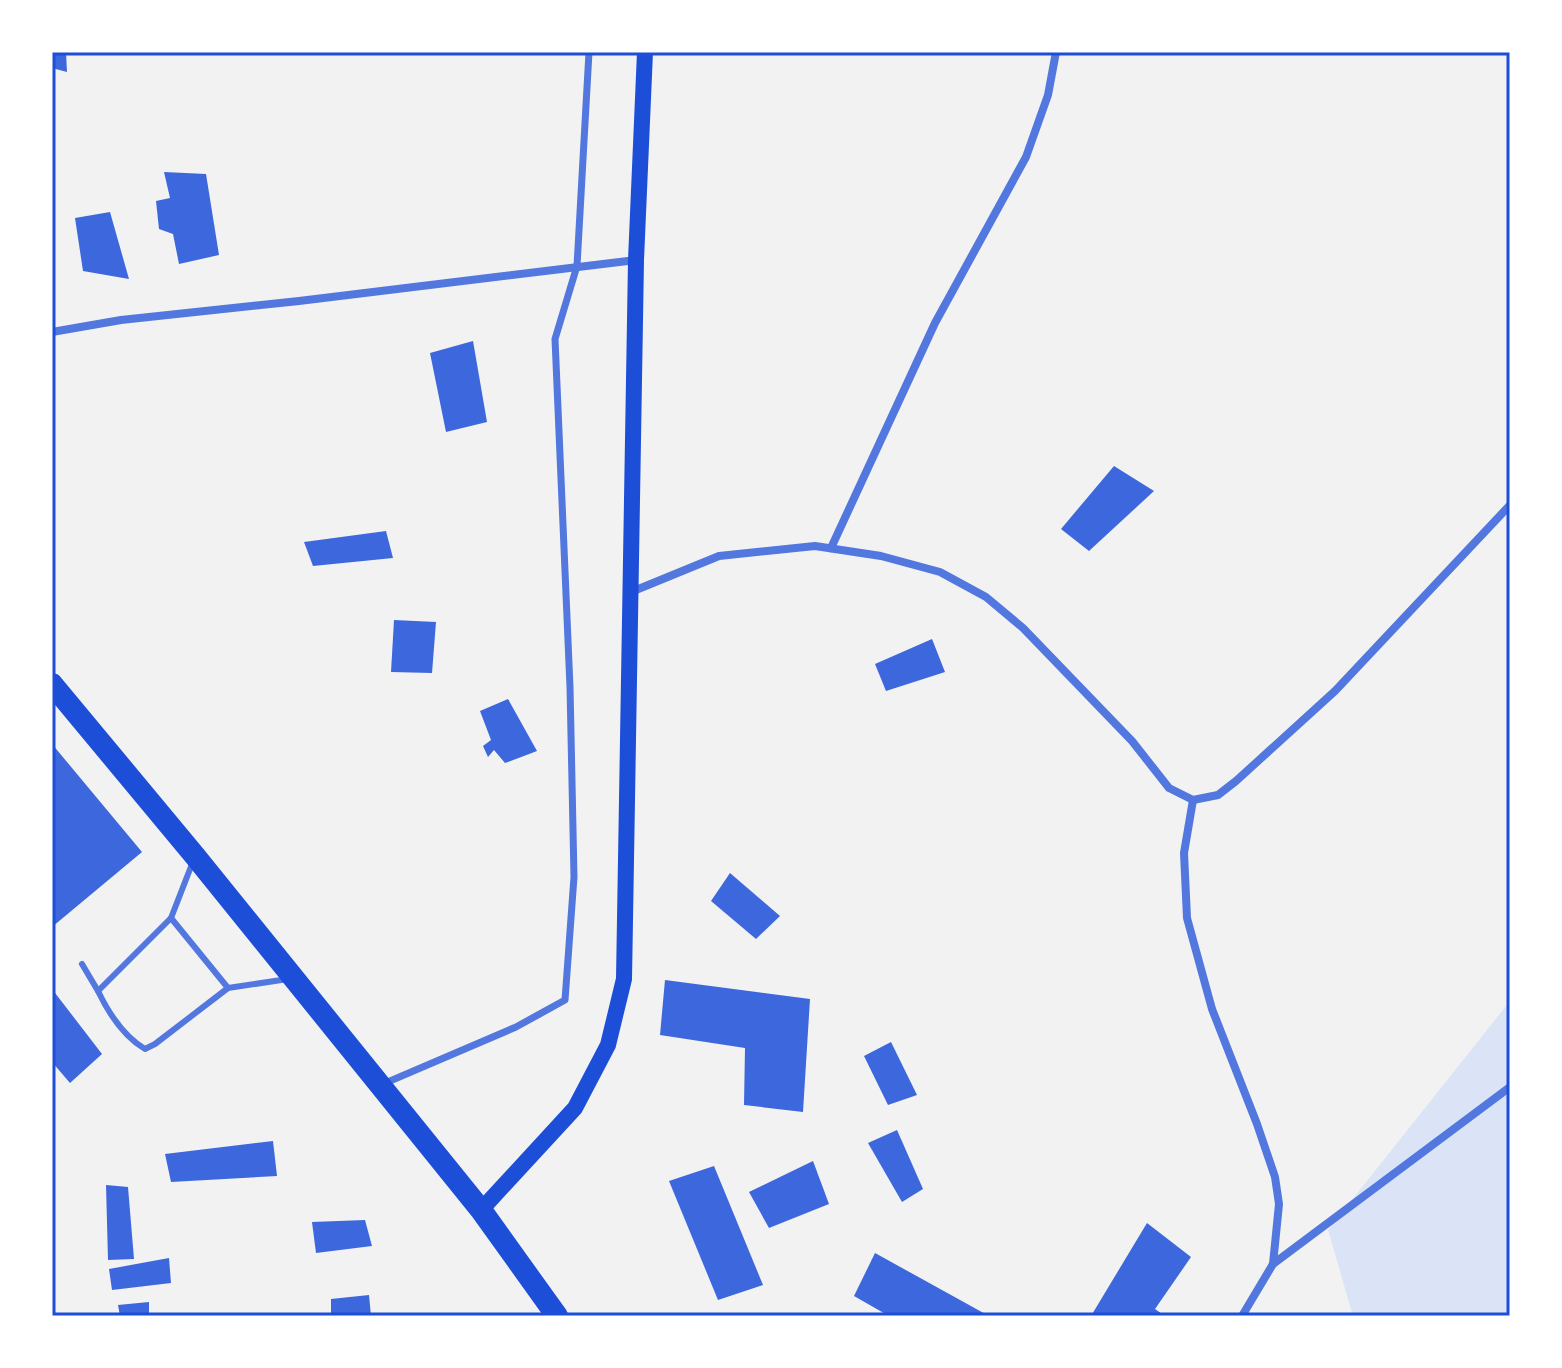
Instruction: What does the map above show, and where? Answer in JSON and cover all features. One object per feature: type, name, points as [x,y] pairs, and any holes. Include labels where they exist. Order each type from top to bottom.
[{"type":"highway","points":[[52,684],[481,1210],[557,1316]]},
{"type":"main road","points":[[481,1210],[575,1108],[608,1045],[624,979],[636,260],[645,52]]},
{"type":"street","points":[[380,1085],[516,1027],[565,1000],[574,877],[570,687],[555,339],[577,266],[589,52]]},
{"type":"street","points":[[831,548],[935,323],[1026,157],[1048,95],[1056,52]]},
{"type":"street","points":[[52,332],[121,320],[636,260]]},
{"type":"street","points":[[629,593],[719,556],[815,546],[881,556],[940,572],[986,597],[1023,628],[1132,741],[1169,788],[1193,800],[1218,795],[1335,691],[1510,505]]},
{"type":"street","points":[[1193,800],[1184,853],[1187,918],[1212,1009],[1275,1177],[1279,1204],[1273,1264]]},
{"type":"street","points":[[1242,1316],[1273,1264],[1510,1087]]},
{"type":"lane","points":[[98,991],[171,918],[195,856]]},
{"type":"lane","points":[[171,918],[228,988]]},
{"type":"lane","points":[[82,964],[118,1025],[145,1049],[228,988],[292,978]]},
{"type":"shaded area","points":[[1510,1001],[1510,1316],[1353,1316],[1328,1230]]},
{"type":"building","points":[[52,52],[66,52],[67,72],[52,68]]},
{"type":"building","points":[[164,172],[206,174],[219,255],[179,264],[173,234],[159,229],[156,201],[170,198]]},
{"type":"building","points":[[110,212],[129,279],[83,271],[75,218]]},
{"type":"building","points":[[473,341],[487,422],[446,432],[430,353]]},
{"type":"building","points":[[1114,466],[1154,491],[1089,551],[1061,529]]},
{"type":"building","points":[[386,531],[393,558],[313,566],[304,542]]},
{"type":"building","points":[[394,620],[436,622],[432,673],[391,672]]},
{"type":"building","points":[[932,639],[945,672],[886,691],[875,664]]},
{"type":"building","points":[[508,699],[537,751],[505,763],[494,750],[488,757],[483,746],[491,740],[480,711]]},
{"type":"building","points":[[52,744],[142,852],[52,927]]},
{"type":"building","points":[[730,873],[780,916],[756,939],[711,901]]},
{"type":"building","points":[[665,980],[810,999],[803,1112],[744,1105],[745,1048],[660,1035]]},
{"type":"building","points":[[52,989],[102,1054],[70,1083],[52,1062]]},
{"type":"building","points":[[891,1042],[917,1095],[888,1105],[864,1056]]},
{"type":"building","points":[[897,1130],[923,1189],[902,1202],[868,1143]]},
{"type":"building","points":[[273,1141],[277,1176],[171,1182],[165,1154]]},
{"type":"building","points":[[813,1161],[829,1204],[769,1228],[749,1192]]},
{"type":"building","points":[[714,1166],[763,1285],[718,1300],[669,1181]]},
{"type":"building","points":[[106,1185],[128,1187],[134,1259],[108,1260]]},
{"type":"building","points":[[365,1220],[372,1246],[316,1253],[312,1222]]},
{"type":"building","points":[[1147,1223],[1191,1257],[1155,1309],[1165,1316],[1091,1316]]},
{"type":"building","points":[[875,1253],[989,1316],[889,1316],[854,1296]]},
{"type":"building","points":[[169,1258],[171,1283],[112,1290],[109,1269]]},
{"type":"building","points":[[369,1295],[371,1316],[331,1316],[331,1299]]},
{"type":"building","points":[[149,1302],[149,1316],[120,1316],[118,1305]]}]
